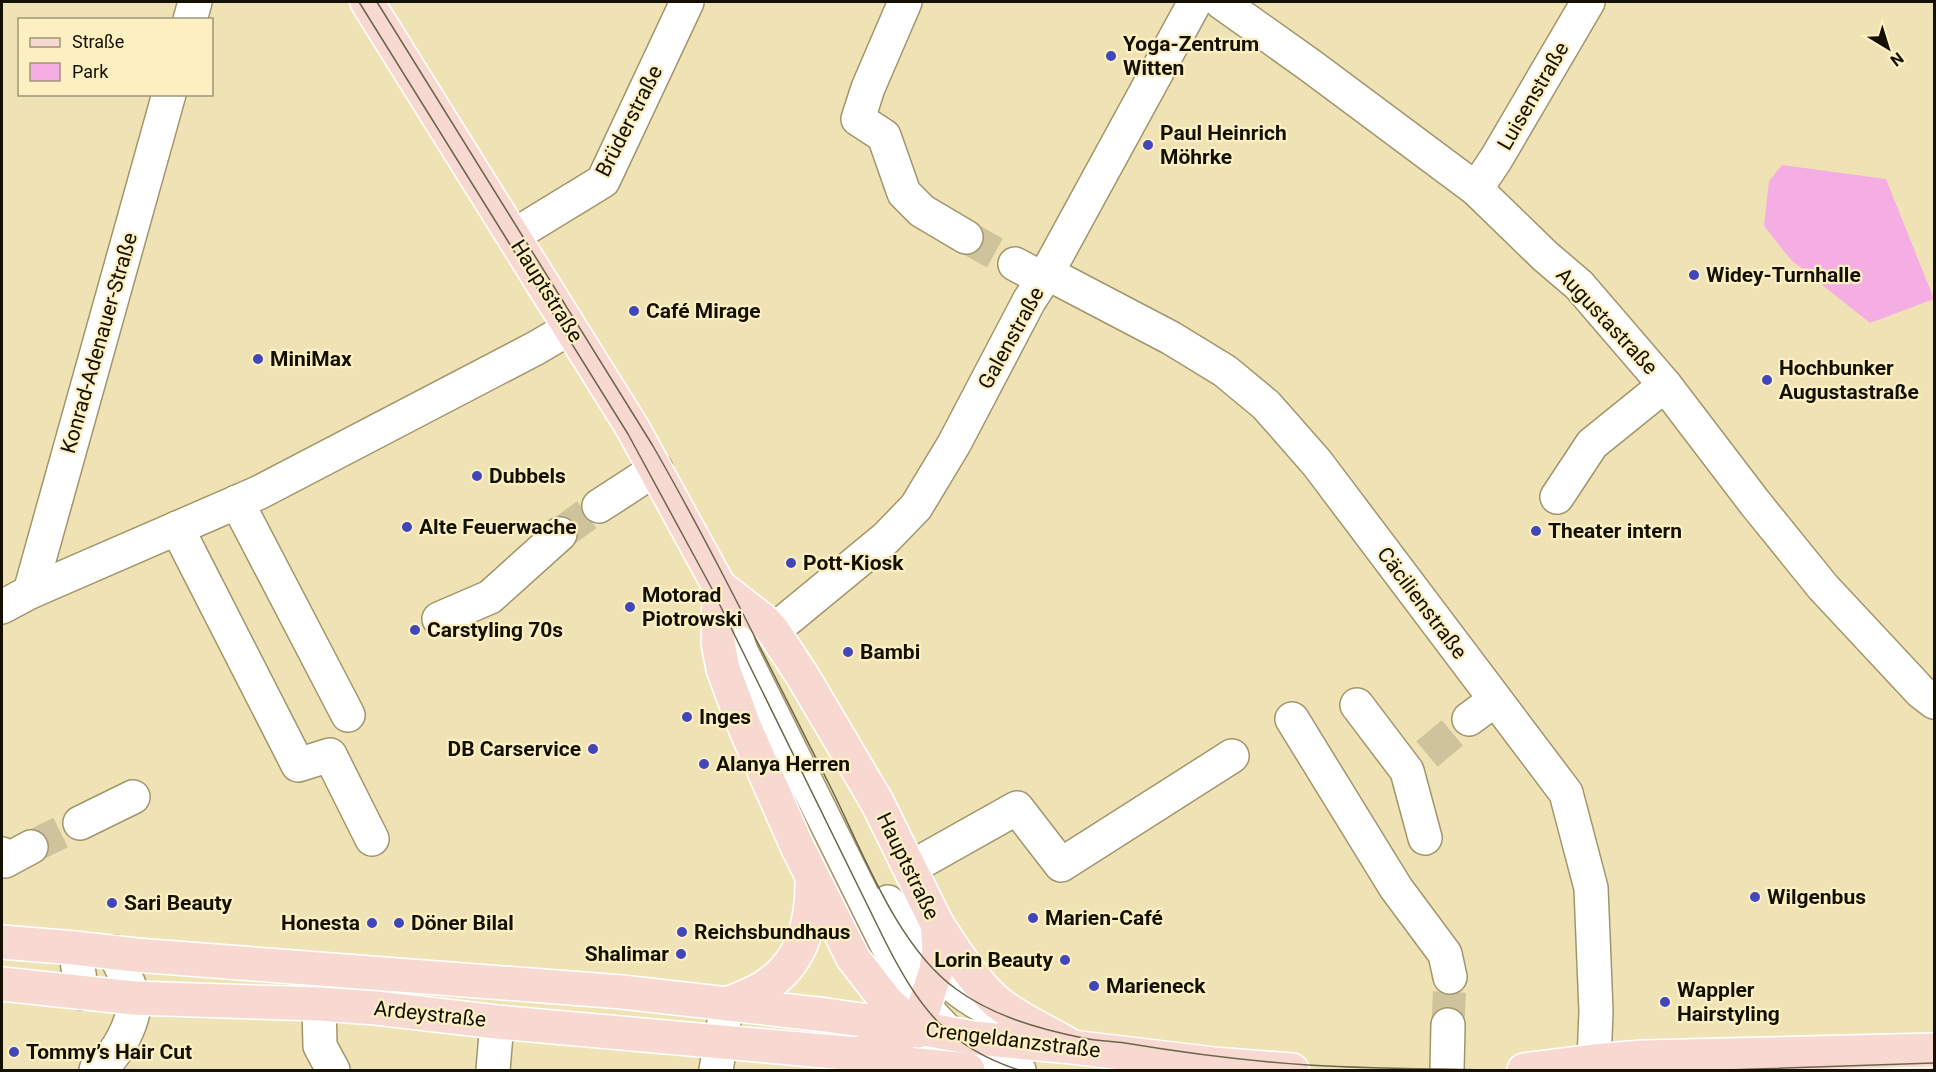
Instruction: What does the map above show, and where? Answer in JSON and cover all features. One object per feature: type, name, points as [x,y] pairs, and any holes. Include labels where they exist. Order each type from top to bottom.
[{"type":"main road","name":"Hauptstraße","points":[[367,2],[632,427],[719,586],[764,621],[773,631],[877,802],[938,924],[939,948],[936,970],[919,1017]]},
{"type":"main road","name":"Hauptstraße","points":[[719,586],[718,643],[723,669],[745,728],[797,846],[853,958],[877,1012]]},
{"type":"main road","points":[[727,1005],[772,982],[789,964],[800,946],[809,923],[812,876]]},
{"type":"main road","points":[[938,924],[963,963],[999,1003],[1082,1056]]},
{"type":"main road","points":[[2,942],[622,992],[826,1015],[877,1012],[919,1017]]},
{"type":"main road","name":"Ardeystraße","points":[[2,984],[134,998],[376,1008],[497,1022],[719,1056],[857,1054],[887,1062],[969,1071]]},
{"type":"main road","name":"Ardeystraße","points":[[857,1054],[888,1043],[919,1017]]},
{"type":"main road","name":"Crengeldanzstraße","points":[[919,1017],[951,1035],[1082,1056],[1292,1071]]},
{"type":"main road","name":"Crengeldanzstraße","points":[[919,1017],[969,1071]]},
{"type":"main road","points":[[1524,1071],[1594,1066],[1767,1062],[1935,1050]]},
{"type":"street","points":[[191,18],[195,2]]},
{"type":"street","name":"Brüderstraße","points":[[513,236],[603,181],[687,2]]},
{"type":"street","points":[[905,2],[868,88],[858,119],[884,136],[904,194],[921,212],[966,237]]},
{"type":"street","name":"Galenstraße","points":[[773,631],[886,538],[916,507],[954,444],[1029,301],[1035,272],[1195,2]]},
{"type":"street","name":"Augustastraße","points":[[1221,2],[1476,189],[1545,256],[1579,285],[1665,385],[1755,503],[1823,587],[1921,692],[1935,702]]},
{"type":"street","name":"Luisenstraße","points":[[1476,189],[1588,2]]},
{"type":"street","name":"Konrad-Adenauer-Straße","points":[[16,599],[168,96]]},
{"type":"street","name":"Cäcilienstraße","points":[[1035,272],[1171,338],[1225,371],[1266,405],[1317,463],[1566,793],[1591,888],[1596,1011],[1594,1066]]},
{"type":"street","name":"Konrad-Adenauer-Straße","points":[[16,599],[247,497],[536,348],[570,328]]},
{"type":"street","points":[[1567,487],[1592,444],[1665,385]]},
{"type":"street","points":[[599,506],[656,470]]},
{"type":"street","points":[[247,497],[348,715]]},
{"type":"street","points":[[177,528],[298,765],[330,755],[372,839]]},
{"type":"street","points":[[439,619],[490,597],[560,534]]},
{"type":"street","points":[[719,586],[753,633],[878,884],[918,952],[957,990],[1006,1016],[1040,1028]]},
{"type":"street","points":[[719,586],[741,651],[911,990],[919,1017]]},
{"type":"street","points":[[1469,719],[1495,700]]},
{"type":"street","points":[[1357,705],[1417,762],[1425,838]]},
{"type":"street","points":[[1292,719],[1396,888],[1445,954],[1450,977]]},
{"type":"street","points":[[910,868],[1017,808],[1061,865],[1232,756]]},
{"type":"street","points":[[80,822],[133,797]]},
{"type":"street","points":[[75,948],[82,993]]},
{"type":"street","points":[[100,1070],[122,1042],[132,1014],[134,998],[114,952]]},
{"type":"street","points":[[877,1012],[897,989],[900,971]]},
{"type":"street","points":[[319,1004],[320,1046],[333,1071]]},
{"type":"street","points":[[719,1056],[727,1005]]},
{"type":"street","points":[[493,1071],[497,1022]]},
{"type":"street","points":[[1447,1071],[1448,1025]]},
{"type":"street","points":[[951,1035],[973,1050],[1019,1071]]},
{"type":"green space","points":[[1782,165],[1886,179],[1934,299],[1870,323],[1791,260],[1764,226],[1769,181]]},
{"type":"tunnel","points":[[966,237],[1015,264]]},
{"type":"tunnel","points":[[560,534],[599,506]]},
{"type":"tunnel","points":[[1427,754],[1469,719]]},
{"type":"tunnel","points":[[31,847],[80,823]]},
{"type":"tunnel","points":[[1448,1025],[1450,977]]},
{"type":"tram line","points":[[359,2],[628,434],[711,587],[897,964],[923,1004],[954,1036],[994,1061],[1019,1070]]},
{"type":"tram line","points":[[377,2],[653,446],[743,613],[882,895],[915,948],[935,971],[956,989],[985,1007],[1033,1026],[1088,1039],[1285,1063],[1504,1070]]},
{"type":"tram line","points":[[1725,1070],[1934,1063]]},
{"type":"place","name":"Yoga-Zentrum Witten","points":[[1111,56]]},
{"type":"place","name":"Paul Heinrich Möhrke","points":[[1148,145]]},
{"type":"place","name":"Widey-Turnhalle","points":[[1694,275]]},
{"type":"place","name":"Café Mirage","points":[[634,311]]},
{"type":"place","name":"MiniMax","points":[[258,359]]},
{"type":"place","name":"Hochbunker Augustastraße","points":[[1767,380]]},
{"type":"place","name":"Dubbels","points":[[477,476]]},
{"type":"place","name":"Alte Feuerwache","points":[[407,527]]},
{"type":"place","name":"Theater intern","points":[[1536,531]]},
{"type":"place","name":"Pott-Kiosk","points":[[791,563]]},
{"type":"place","name":"Motorad Piotrowski","points":[[630,607]]},
{"type":"place","name":"Carstyling 70s","points":[[415,630]]},
{"type":"place","name":"Bambi","points":[[848,652]]},
{"type":"place","name":"Inges","points":[[687,717]]},
{"type":"place","name":"DB Carservice","points":[[593,749]]},
{"type":"place","name":"Alanya Herren","points":[[704,764]]},
{"type":"place","name":"Wilgenbus","points":[[1755,897]]},
{"type":"place","name":"Sari Beauty","points":[[112,903]]},
{"type":"place","name":"Marien-Café","points":[[1033,918]]},
{"type":"place","name":"Honesta","points":[[372,923]]},
{"type":"place","name":"Döner Bilal","points":[[399,923]]},
{"type":"place","name":"Reichsbundhaus","points":[[682,932]]},
{"type":"place","name":"Shalimar","points":[[681,954]]},
{"type":"place","name":"Lorin Beauty","points":[[1065,960]]},
{"type":"place","name":"Marieneck","points":[[1094,986]]},
{"type":"place","name":"Wappler Hairstyling","points":[[1665,1002]]},
{"type":"place","name":"Tommy’s Hair Cut","points":[[14,1052]]}]
